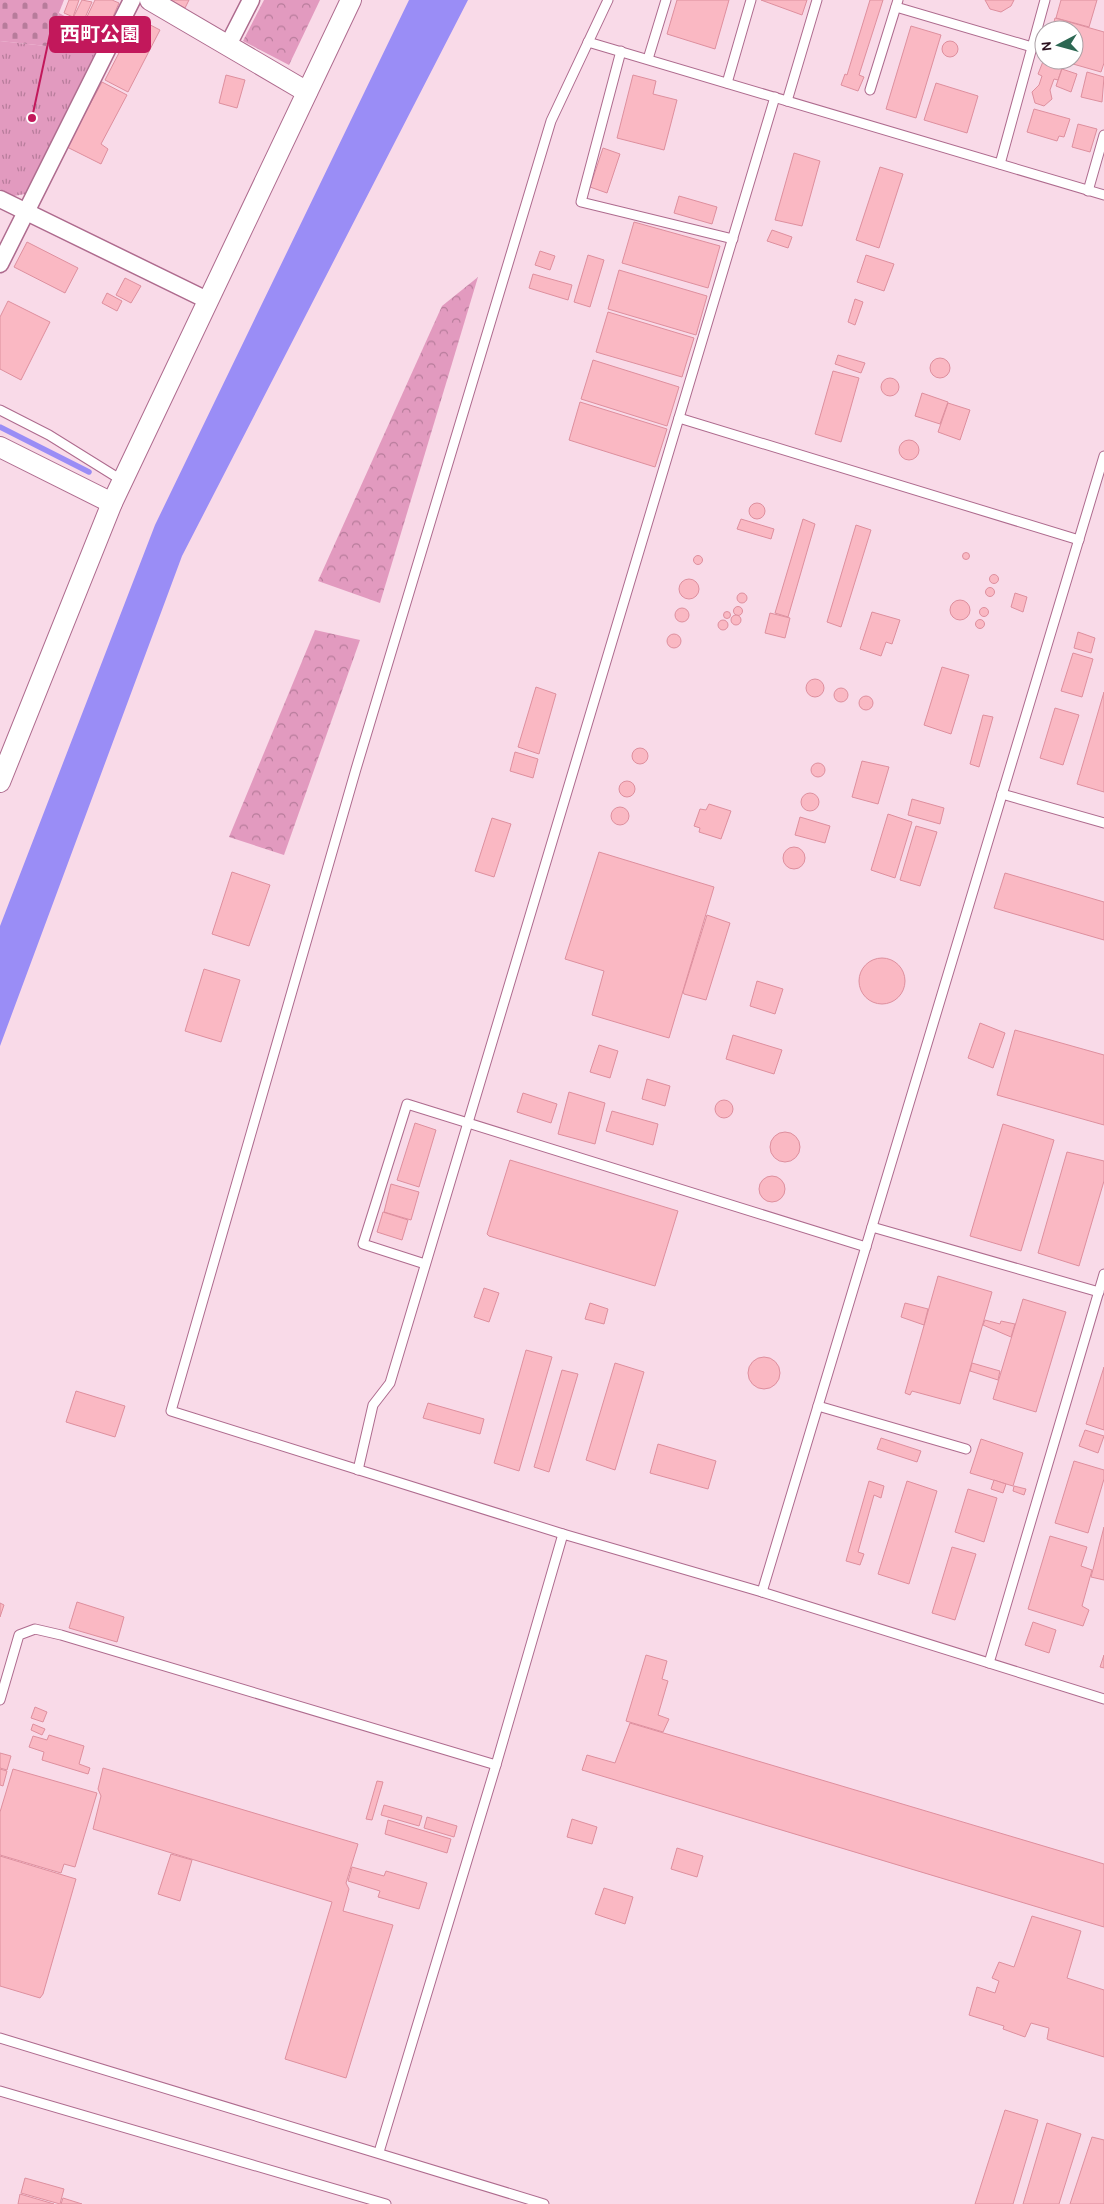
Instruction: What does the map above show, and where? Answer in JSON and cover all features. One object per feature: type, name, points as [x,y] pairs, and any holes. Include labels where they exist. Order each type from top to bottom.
[{"type":"street","points":[[0,264],[132,0]]},
{"type":"street","points":[[150,0],[307,92]]},
{"type":"street","points":[[228,45],[251,0]]},
{"type":"street","points":[[0,782],[112,503],[351,0]]},
{"type":"street","points":[[0,199],[209,301]]},
{"type":"street","points":[[0,447],[112,503]]},
{"type":"lane","points":[[608,0],[551,121],[356,769],[171,1411],[563,1534],[762,1592],[1104,1700]]},
{"type":"lane","points":[[648,59],[666,0]]},
{"type":"lane","points":[[727,83],[751,0]]},
{"type":"lane","points":[[787,101],[817,0]]},
{"type":"lane","points":[[1000,164],[1046,0]]},
{"type":"lane","points":[[870,90],[897,4],[1032,47]]},
{"type":"lane","points":[[588,42],[1104,195]]},
{"type":"lane","points":[[621,51],[581,202],[732,239]]},
{"type":"lane","points":[[358,1470],[373,1405],[390,1383],[775,98]]},
{"type":"lane","points":[[1088,191],[1104,135]]},
{"type":"lane","points":[[0,410],[49,435],[123,481]]},
{"type":"lane","points":[[679,418],[1079,540]]},
{"type":"lane","points":[[762,1592],[1104,456]]},
{"type":"lane","points":[[1002,794],[1104,823]]},
{"type":"lane","points":[[425,1264],[363,1244],[407,1104],[468,1121],[866,1247]]},
{"type":"lane","points":[[872,1227],[1098,1292]]},
{"type":"lane","points":[[989,1664],[1104,1274]]},
{"type":"lane","points":[[818,1406],[966,1449]]},
{"type":"lane","points":[[378,2152],[496,1765],[563,1534]]},
{"type":"lane","points":[[0,1700],[19,1635],[35,1629],[496,1765]]},
{"type":"lane","points":[[0,2038],[544,2204]]},
{"type":"lane","points":[[0,2091],[386,2204]]},
{"type":"green space","points":[[0,0],[64,0],[46,46],[0,41]]},
{"type":"green space","points":[[264,0],[320,0],[289,65],[243,41]]},
{"type":"green space","points":[[59,13],[103,37],[25,194],[14,196],[0,189],[0,41],[46,46]]},
{"type":"green space","points":[[478,277],[380,603],[318,581],[442,306]]},
{"type":"green space","points":[[315,630],[360,640],[284,855],[229,837]]},
{"type":"shaded area","points":[[409,0],[468,0],[182,556],[0,1046],[0,926],[155,525]]},
{"type":"building","points":[[69,0],[79,0],[73,17],[64,13]]},
{"type":"building","points":[[82,0],[92,2],[84,20],[74,16]]},
{"type":"building","points":[[95,0],[112,0],[119,3],[108,28],[96,23],[94,27],[84,23]]},
{"type":"building","points":[[171,0],[189,0],[185,8]]},
{"type":"building","points":[[677,0],[729,0],[715,49],[667,34]]},
{"type":"building","points":[[761,0],[807,0],[802,15]]},
{"type":"building","points":[[870,0],[883,0],[859,75],[864,77],[858,91],[841,85],[845,74],[847,75]]},
{"type":"building","points":[[985,0],[1014,0],[1011,6],[1001,12],[990,9]]},
{"type":"building","points":[[1061,0],[1097,0],[1089,27],[1084,26],[1084,20],[1056,18]]},
{"type":"building","points":[[137,18],[160,30],[128,92],[105,80]]},
{"type":"building","points":[[911,26],[941,35],[916,118],[886,109]]},
{"type":"building","points":[[1084,26],[1104,32],[1104,63],[1101,72],[1084,67]]},
{"type":"building","points":[[950,41],[956,43],[958,49],[956,55],[950,57],[944,55],[942,49],[944,43]]},
{"type":"building","points":[[1040,70],[1061,70],[1058,80],[1054,79],[1050,90],[1052,99],[1044,106],[1035,103],[1032,92],[1039,85],[1042,76],[1038,74]]},
{"type":"building","points":[[1062,70],[1077,74],[1071,92],[1056,86]]},
{"type":"building","points":[[1087,72],[1104,77],[1102,102],[1081,97]]},
{"type":"building","points":[[226,75],[245,80],[237,108],[219,103]]},
{"type":"building","points":[[633,75],[656,81],[653,94],[677,100],[664,150],[617,138]]},
{"type":"building","points":[[102,82],[127,95],[101,144],[108,149],[101,164],[67,147]]},
{"type":"building","points":[[936,83],[978,96],[967,133],[924,120]]},
{"type":"building","points":[[1034,109],[1070,119],[1064,137],[1059,136],[1057,141],[1027,132]]},
{"type":"building","points":[[1078,124],[1097,129],[1090,152],[1072,147]]},
{"type":"building","points":[[603,148],[620,154],[607,193],[590,187]]},
{"type":"building","points":[[794,153],[820,161],[802,226],[775,220]]},
{"type":"building","points":[[880,167],[903,174],[879,248],[856,240]]},
{"type":"building","points":[[679,196],[717,207],[712,224],[674,213]]},
{"type":"building","points":[[634,222],[720,246],[708,288],[622,263]]},
{"type":"building","points":[[772,230],[792,237],[788,248],[767,241]]},
{"type":"building","points":[[27,242],[78,268],[65,293],[14,267]]},
{"type":"building","points":[[540,251],[555,256],[550,270],[535,265]]},
{"type":"building","points":[[588,255],[604,260],[590,307],[574,302]]},
{"type":"building","points":[[866,255],[894,264],[884,291],[857,282]]},
{"type":"building","points":[[619,270],[707,296],[696,335],[608,309]]},
{"type":"building","points":[[533,274],[572,285],[568,300],[529,288]]},
{"type":"building","points":[[125,278],[141,286],[131,303],[116,295]]},
{"type":"building","points":[[107,293],[122,301],[117,311],[102,303]]},
{"type":"building","points":[[855,299],[863,302],[855,325],[848,322]]},
{"type":"building","points":[[8,301],[50,322],[21,380],[0,369],[0,317]]},
{"type":"building","points":[[608,312],[694,338],[682,377],[596,352]]},
{"type":"building","points":[[838,355],[865,363],[861,373],[835,364]]},
{"type":"building","points":[[940,358],[947,361],[950,368],[947,375],[940,378],[933,375],[930,368],[933,361]]},
{"type":"building","points":[[593,360],[679,387],[667,426],[581,399]]},
{"type":"building","points":[[833,371],[859,378],[841,442],[815,434]]},
{"type":"building","points":[[890,378],[896,381],[899,387],[896,393],[890,396],[884,393],[881,387],[884,381]]},
{"type":"building","points":[[922,393],[948,402],[940,424],[915,416]]},
{"type":"building","points":[[580,402],[667,429],[655,467],[569,440]]},
{"type":"building","points":[[948,403],[970,410],[960,440],[938,432]]},
{"type":"building","points":[[909,440],[916,443],[919,450],[916,457],[909,460],[902,457],[899,450],[902,443]]},
{"type":"building","points":[[757,503],[765,511],[757,519],[749,511]]},
{"type":"building","points":[[741,519],[774,529],[771,539],[737,529]]},
{"type":"building","points":[[803,519],[815,524],[788,617],[775,613]]},
{"type":"building","points":[[856,525],[871,530],[841,627],[827,622]]},
{"type":"building","points":[[966,553],[969,556],[966,559],[963,556]]},
{"type":"building","points":[[698,555],[703,560],[698,565],[693,560]]},
{"type":"building","points":[[994,574],[999,579],[994,584],[989,579]]},
{"type":"building","points":[[689,579],[696,582],[699,589],[696,596],[689,599],[682,596],[679,589],[682,582]]},
{"type":"building","points":[[990,588],[994,592],[990,596],[986,592]]},
{"type":"building","points":[[742,593],[747,598],[742,603],[737,598]]},
{"type":"building","points":[[1015,593],[1027,597],[1023,612],[1011,607]]},
{"type":"building","points":[[960,600],[967,603],[970,610],[967,617],[960,620],[953,617],[950,610],[953,603]]},
{"type":"building","points":[[738,606],[743,611],[738,616],[733,611]]},
{"type":"building","points":[[679,608],[685,608],[689,615],[685,622],[679,622],[675,618],[675,612]]},
{"type":"building","points":[[984,608],[988,612],[984,616],[980,612]]},
{"type":"building","points":[[727,611],[731,615],[727,619],[723,615]]},
{"type":"building","points":[[872,612],[900,620],[892,644],[886,642],[881,656],[860,649]]},
{"type":"building","points":[[770,613],[790,618],[785,638],[765,633]]},
{"type":"building","points":[[736,615],[741,620],[736,625],[731,620]]},
{"type":"building","points":[[723,620],[728,625],[723,630],[718,625]]},
{"type":"building","points":[[980,620],[984,624],[980,628],[976,624]]},
{"type":"building","points":[[1078,632],[1095,638],[1091,653],[1074,648]]},
{"type":"building","points":[[671,634],[677,634],[681,641],[677,648],[671,648],[667,644],[667,638]]},
{"type":"building","points":[[1073,653],[1093,659],[1082,697],[1061,691]]},
{"type":"building","points":[[942,667],[969,675],[951,734],[924,725]]},
{"type":"building","points":[[811,679],[819,679],[824,684],[822,695],[811,697],[806,692],[806,684]]},
{"type":"building","points":[[536,687],[556,694],[539,754],[518,747]]},
{"type":"building","points":[[838,688],[844,688],[848,695],[844,702],[838,702],[834,698],[834,692]]},
{"type":"building","points":[[1104,692],[1104,792],[1077,784]]},
{"type":"building","points":[[863,696],[869,696],[873,703],[869,710],[863,710],[859,706],[859,700]]},
{"type":"building","points":[[1055,708],[1079,715],[1063,765],[1040,758]]},
{"type":"building","points":[[983,715],[993,717],[979,767],[970,764]]},
{"type":"building","points":[[640,748],[648,756],[640,764],[632,756]]},
{"type":"building","points":[[515,752],[538,759],[533,778],[510,771]]},
{"type":"building","points":[[862,761],[889,767],[878,804],[852,797]]},
{"type":"building","points":[[818,763],[823,765],[825,770],[823,775],[818,777],[813,775],[811,770],[813,765]]},
{"type":"building","points":[[624,781],[630,781],[635,786],[633,795],[624,797],[619,792],[619,786]]},
{"type":"building","points":[[806,793],[814,793],[819,798],[817,809],[806,811],[801,806],[801,798]]},
{"type":"building","points":[[912,799],[944,808],[940,824],[908,815]]},
{"type":"building","points":[[709,804],[731,811],[721,839],[699,832],[700,828],[694,826],[700,809],[706,810]]},
{"type":"building","points":[[616,807],[624,807],[629,812],[627,823],[616,825],[611,820],[611,812]]},
{"type":"building","points":[[888,814],[912,822],[895,878],[871,870]]},
{"type":"building","points":[[800,817],[830,826],[825,843],[795,835]]},
{"type":"building","points":[[492,818],[511,824],[494,877],[475,871]]},
{"type":"building","points":[[916,826],[937,832],[920,886],[900,880]]},
{"type":"building","points":[[794,847],[802,850],[805,858],[802,866],[794,869],[786,866],[783,858],[786,850]]},
{"type":"building","points":[[599,852],[714,887],[669,1038],[592,1015],[604,971],[565,959]]},
{"type":"building","points":[[232,872],[270,885],[249,946],[212,934]]},
{"type":"building","points":[[1005,873],[1104,902],[1104,940],[994,908]]},
{"type":"building","points":[[707,915],[730,923],[706,1000],[684,994],[683,992]]},
{"type":"building","points":[[882,958],[895,962],[901,968],[905,981],[901,994],[895,1000],[882,1004],[869,1000],[863,994],[859,981],[863,968],[869,962]]},
{"type":"building","points":[[204,969],[240,980],[221,1042],[185,1031]]},
{"type":"building","points":[[757,981],[783,989],[775,1014],[750,1006]]},
{"type":"building","points":[[980,1023],[1005,1033],[993,1068],[968,1058]]},
{"type":"building","points":[[1015,1030],[1104,1055],[1104,1125],[997,1095]]},
{"type":"building","points":[[733,1035],[782,1050],[774,1074],[726,1059]]},
{"type":"building","points":[[599,1045],[618,1051],[610,1078],[590,1072]]},
{"type":"building","points":[[647,1079],[670,1086],[665,1106],[642,1099]]},
{"type":"building","points":[[569,1092],[605,1103],[595,1144],[558,1134]]},
{"type":"building","points":[[523,1093],[557,1104],[551,1123],[517,1112]]},
{"type":"building","points":[[724,1100],[732,1105],[733,1109],[728,1117],[724,1118],[716,1113],[715,1109],[720,1101]]},
{"type":"building","points":[[612,1111],[658,1124],[653,1145],[606,1131]]},
{"type":"building","points":[[415,1123],[436,1130],[419,1187],[397,1180]]},
{"type":"building","points":[[1003,1124],[1054,1140],[1021,1251],[970,1236]]},
{"type":"building","points":[[785,1132],[796,1136],[800,1147],[796,1158],[785,1162],[774,1158],[770,1147],[774,1136]]},
{"type":"building","points":[[1067,1152],[1104,1161],[1104,1181],[1079,1266],[1038,1253]]},
{"type":"building","points":[[510,1160],[678,1211],[655,1286],[489,1236],[487,1234]]},
{"type":"building","points":[[772,1176],[781,1180],[785,1189],[781,1198],[772,1202],[763,1198],[759,1189],[763,1180]]},
{"type":"building","points":[[391,1184],[419,1192],[411,1220],[384,1212]]},
{"type":"building","points":[[383,1212],[408,1220],[402,1240],[377,1232]]},
{"type":"building","points":[[938,1276],[992,1292],[960,1404],[912,1391],[910,1395],[905,1393]]},
{"type":"building","points":[[484,1288],[499,1293],[489,1322],[474,1317]]},
{"type":"building","points":[[1023,1299],[1066,1312],[1036,1412],[993,1399]]},
{"type":"building","points":[[590,1303],[608,1309],[604,1324],[585,1319]]},
{"type":"building","points":[[905,1303],[928,1309],[924,1325],[901,1317]]},
{"type":"building","points":[[985,1320],[1000,1324],[1001,1321],[1015,1324],[1011,1337],[983,1325]]},
{"type":"building","points":[[526,1350],[552,1357],[519,1471],[494,1463]]},
{"type":"building","points":[[764,1357],[775,1362],[780,1373],[775,1384],[764,1389],[753,1384],[748,1373],[753,1362]]},
{"type":"building","points":[[615,1363],[644,1372],[615,1470],[586,1460]]},
{"type":"building","points":[[972,1363],[1000,1371],[998,1380],[970,1371]]},
{"type":"building","points":[[1104,1367],[1104,1430],[1086,1424]]},
{"type":"building","points":[[562,1370],[578,1374],[549,1472],[534,1467]]},
{"type":"building","points":[[76,1391],[125,1406],[115,1437],[66,1422]]},
{"type":"building","points":[[428,1403],[484,1419],[480,1434],[423,1418]]},
{"type":"building","points":[[1085,1430],[1104,1436],[1098,1453],[1079,1446]]},
{"type":"building","points":[[881,1438],[921,1451],[917,1462],[877,1449]]},
{"type":"building","points":[[981,1439],[1023,1453],[1013,1486],[970,1473]]},
{"type":"building","points":[[658,1444],[716,1461],[708,1489],[650,1473]]},
{"type":"building","points":[[1074,1461],[1104,1470],[1104,1479],[1088,1533],[1055,1523]]},
{"type":"building","points":[[994,1480],[1006,1484],[1003,1493],[991,1489]]},
{"type":"building","points":[[869,1481],[884,1486],[881,1498],[874,1495],[858,1552],[864,1554],[860,1565],[846,1561]]},
{"type":"building","points":[[907,1481],[937,1491],[909,1584],[878,1574]]},
{"type":"building","points":[[1014,1486],[1026,1489],[1024,1495],[1013,1491]]},
{"type":"building","points":[[968,1489],[997,1498],[984,1542],[955,1532]]},
{"type":"building","points":[[1104,1527],[1104,1580],[1091,1577]]},
{"type":"building","points":[[1050,1536],[1087,1547],[1081,1566],[1092,1570],[1082,1606],[1089,1610],[1083,1626],[1028,1609]]},
{"type":"building","points":[[952,1547],[976,1554],[955,1620],[932,1613]]},
{"type":"building","points":[[77,1602],[124,1617],[117,1642],[69,1628]]},
{"type":"building","points":[[0,1603],[4,1605],[0,1617]]},
{"type":"building","points":[[1033,1622],[1056,1630],[1049,1653],[1025,1645]]},
{"type":"building","points":[[646,1655],[667,1661],[662,1679],[668,1681],[658,1715],[669,1719],[663,1732],[626,1721]]},
{"type":"building","points":[[1104,1655],[1104,1668],[1100,1667]]},
{"type":"building","points":[[35,1707],[47,1712],[43,1722],[31,1718]]},
{"type":"building","points":[[630,1723],[1104,1864],[1104,1927],[582,1770],[587,1755],[615,1763]]},
{"type":"building","points":[[33,1724],[45,1729],[42,1735],[31,1730]]},
{"type":"building","points":[[49,1735],[84,1746],[79,1764],[90,1768],[88,1774],[42,1760],[44,1752],[29,1747],[33,1736],[47,1740]]},
{"type":"building","points":[[0,1753],[11,1756],[7,1770],[0,1768]]},
{"type":"building","points":[[103,1768],[358,1844],[346,1883],[349,1889],[343,1911],[393,1925],[346,2078],[285,2059],[332,1902],[93,1829],[101,1796],[98,1789]]},
{"type":"building","points":[[0,1769],[7,1771],[3,1786],[0,1785]]},
{"type":"building","points":[[13,1769],[97,1793],[75,1867],[64,1864],[61,1873],[0,1855],[0,1812]]},
{"type":"building","points":[[377,1781],[383,1782],[372,1820],[366,1819]]},
{"type":"building","points":[[384,1805],[422,1816],[419,1826],[381,1815]]},
{"type":"building","points":[[427,1817],[457,1826],[454,1837],[424,1828]]},
{"type":"building","points":[[572,1819],[597,1827],[592,1844],[567,1837]]},
{"type":"building","points":[[388,1820],[451,1839],[447,1853],[385,1834]]},
{"type":"building","points":[[677,1848],[703,1856],[697,1877],[671,1869]]},
{"type":"building","points":[[171,1854],[192,1860],[180,1901],[158,1894]]},
{"type":"building","points":[[0,1856],[76,1879],[43,1994],[40,1998],[0,1986]]},
{"type":"building","points":[[352,1867],[384,1876],[386,1871],[427,1883],[419,1909],[378,1897],[380,1891],[348,1881]]},
{"type":"building","points":[[604,1888],[633,1897],[625,1924],[595,1914]]},
{"type":"building","points":[[1032,1916],[1081,1931],[1067,1978],[1104,1990],[1104,2057],[1047,2039],[1049,2028],[1031,2023],[1025,2037],[1003,2029],[1004,2026],[969,2015],[977,1987],[995,1993],[999,1981],[992,1978],[999,1962],[1014,1967]]},
{"type":"building","points":[[1005,2110],[1038,2120],[1013,2204],[975,2204]]},
{"type":"building","points":[[1047,2123],[1081,2134],[1059,2204],[1023,2204]]},
{"type":"building","points":[[1092,2137],[1104,2140],[1104,2204],[1070,2204]]},
{"type":"building","points":[[25,2178],[64,2189],[60,2204],[21,2193]]},
{"type":"building","points":[[20,2194],[54,2204],[18,2204]]},
{"type":"building","points":[[63,2198],[82,2204],[61,2204]]},
{"type":"waterway","points":[[0,427],[89,472]]},
{"type":"place","name":"西町公園","points":[[32,118]]}]
